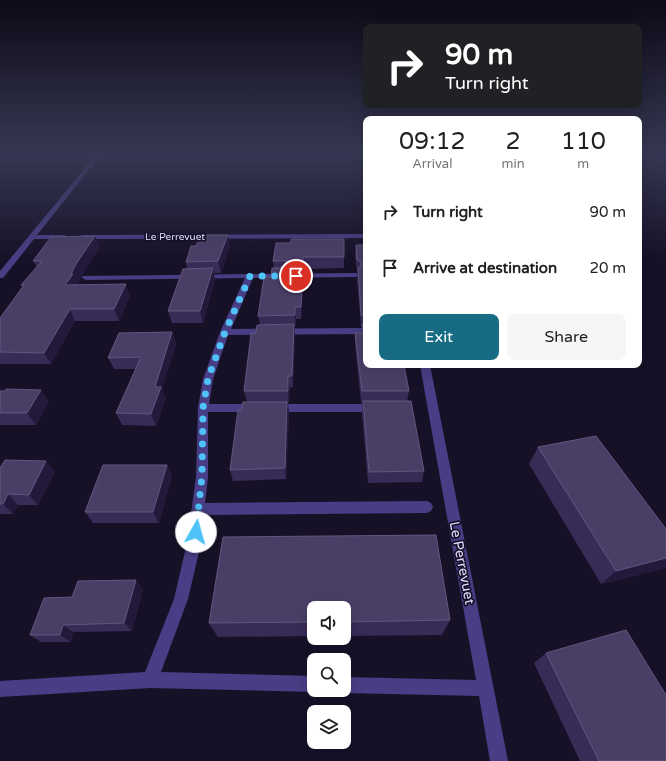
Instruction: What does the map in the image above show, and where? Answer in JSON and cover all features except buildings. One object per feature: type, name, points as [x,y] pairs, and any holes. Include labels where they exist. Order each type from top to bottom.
[{"type":"street","points":[[0,276],[73,187]]},
{"type":"street","name":"Le Perrevuet","points":[[32,237],[363,236]]},
{"type":"street","points":[[86,278],[356,275]]},
{"type":"street","points":[[150,680],[181,599],[194,544],[202,476],[203,408],[208,379],[225,332],[250,276]]},
{"type":"street","points":[[225,332],[363,331]]},
{"type":"street","name":"Le Perrevuet","points":[[426,368],[499,761]]},
{"type":"street","points":[[203,408],[386,408]]},
{"type":"street","points":[[198,509],[427,506]]},
{"type":"street","points":[[0,689],[150,680],[307,684]]},
{"type":"street","points":[[351,684],[486,688]]},
{"type":"route","points":[[196,532],[202,476],[203,408],[208,379],[225,332],[250,276],[296,276]]}]
